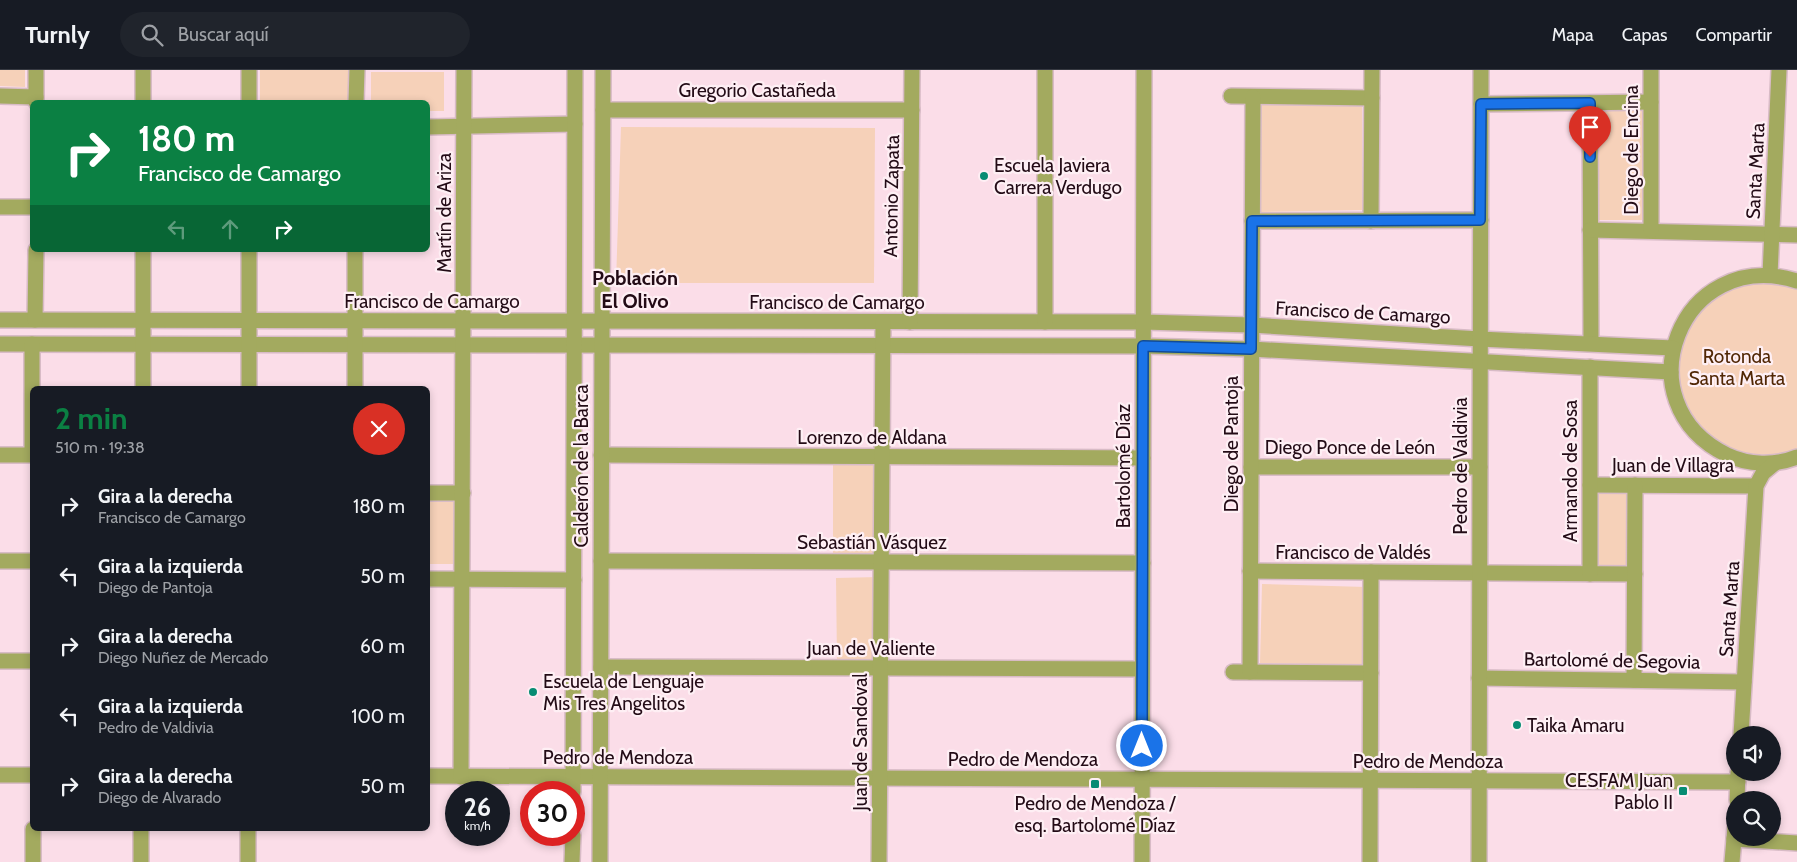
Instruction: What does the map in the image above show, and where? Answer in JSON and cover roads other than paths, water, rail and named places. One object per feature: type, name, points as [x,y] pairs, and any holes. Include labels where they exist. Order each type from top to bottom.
[{"type":"street","points":[[0,96],[36,100],[36,70]]},
{"type":"street","points":[[143,70],[143,100]]},
{"type":"street","points":[[249,70],[249,100]]},
{"type":"street","points":[[356,100],[357,70]]},
{"type":"street","name":"Martín de Ariza","points":[[461,777],[464,70]]},
{"type":"street","name":"Calderón de la Barca","points":[[573,781],[575,70]]},
{"type":"street","name":"Calderón de la Barca","points":[[600,862],[603,70]]},
{"type":"street","name":"Antonio Zapata","points":[[910,322],[912,70]]},
{"type":"street","points":[[1045,70],[1045,322]]},
{"type":"street","name":"Bartolomé Díaz","points":[[1142,862],[1144,70]]},
{"type":"street","points":[[1371,220],[1372,70]]},
{"type":"street","name":"Pedro de Valdivia","points":[[1479,862],[1481,70]]},
{"type":"street","name":"Diego de Encina","points":[[1651,70],[1651,230]]},
{"type":"street","name":"Santa Marta","points":[[1770,275],[1779,70]]},
{"type":"street","points":[[1231,96],[1372,98]]},
{"type":"street","name":"Diego de Pantoja","points":[[1250,672],[1252,97]]},
{"type":"street","points":[[1481,104],[1651,102]]},
{"type":"street","points":[[1590,103],[1590,343]]},
{"type":"street","name":"Gregorio Castañeda","points":[[602,110],[912,110]]},
{"type":"street","points":[[430,127],[575,124]]},
{"type":"street","points":[[0,207],[30,207]]},
{"type":"street","points":[[1252,221],[1480,220]]},
{"type":"street","points":[[1590,230],[1797,235]]},
{"type":"street","points":[[36,252],[36,320]]},
{"type":"street","points":[[142,386],[143,252]]},
{"type":"street","points":[[249,252],[249,386]]},
{"type":"street","points":[[355,386],[356,252]]},
{"type":"street","points":[[1797,281],[1770,275],[1754,275],[1722,285],[1708,294],[1696,304],[1678,332],[1673,348],[1671,372],[1679,405],[1689,423],[1697,434],[1719,451],[1744,461],[1758,463],[1775,463],[1797,457]]},
{"type":"street","name":"Francisco de Camargo","points":[[0,320],[1143,322],[1251,325],[1480,339],[1673,348]]},
{"type":"street","name":"Juan de Sandoval","points":[[880,862],[883,322]]},
{"type":"street","points":[[0,344],[1143,346],[1480,360],[1671,372]]},
{"type":"street","points":[[32,344],[32,386]]},
{"type":"street","name":"Armando de Sosa","points":[[1590,367],[1590,574]]},
{"type":"street","points":[[0,455],[30,454]]},
{"type":"street","name":"Lorenzo de Aldana","points":[[601,455],[1143,458]]},
{"type":"street","name":"Santa Marta","points":[[1742,726],[1756,486],[1751,471],[1744,461]]},
{"type":"street","points":[[1756,486],[1763,473],[1775,463]]},
{"type":"street","name":"Diego Ponce de León","points":[[1251,467],[1480,467]]},
{"type":"street","name":"Juan de Villagra","points":[[1590,485],[1756,486]]},
{"type":"street","points":[[1634,680],[1635,485]]},
{"type":"street","points":[[430,493],[463,493]]},
{"type":"street","points":[[0,561],[30,561]]},
{"type":"street","name":"Sebastián Vásquez","points":[[601,561],[1143,563]]},
{"type":"street","name":"Francisco de Valdés","points":[[1250,571],[1635,574]]},
{"type":"street","points":[[1370,862],[1372,572]]},
{"type":"street","points":[[430,579],[574,580]]},
{"type":"street","points":[[0,661],[30,661]]},
{"type":"street","name":"Juan de Valiente","points":[[600,667],[1142,669]]},
{"type":"street","points":[[1233,672],[1371,673]]},
{"type":"street","name":"Bartolomé de Segovia","points":[[1479,678],[1744,682]]},
{"type":"street","points":[[0,775],[30,775]]},
{"type":"street","name":"Pedro de Mendoza","points":[[430,776],[1479,781],[1726,777]]},
{"type":"street","points":[[33,831],[33,862]]},
{"type":"street","points":[[141,862],[142,831]]},
{"type":"street","points":[[248,831],[248,862]]},
{"type":"street","points":[[1781,840],[1797,843]]},
{"type":"street","points":[[572,862],[573,846]]},
{"type":"street","points":[[1732,862],[1734,846]]},
{"type":"place","name":"Escuela Javiera Carrera Verdugo","points":[[984,176]]},
{"type":"place","name":"Escuela de Lenguaje Mis Tres Angelitos","points":[[533,692]]},
{"type":"place","name":"Taika Amaru","points":[[1517,725]]},
{"type":"place","name":"Pedro de Mendoza / esq. Bartolomé Díaz","points":[[1095,784]]},
{"type":"place","name":"CESFAM Juan Pablo II","points":[[1683,791]]},
{"type":"district","name":"Población El Olivo","points":[[635,290]]},
{"type":"park label","name":"Rotonda Santa Marta","points":[[1737,367]]}]
